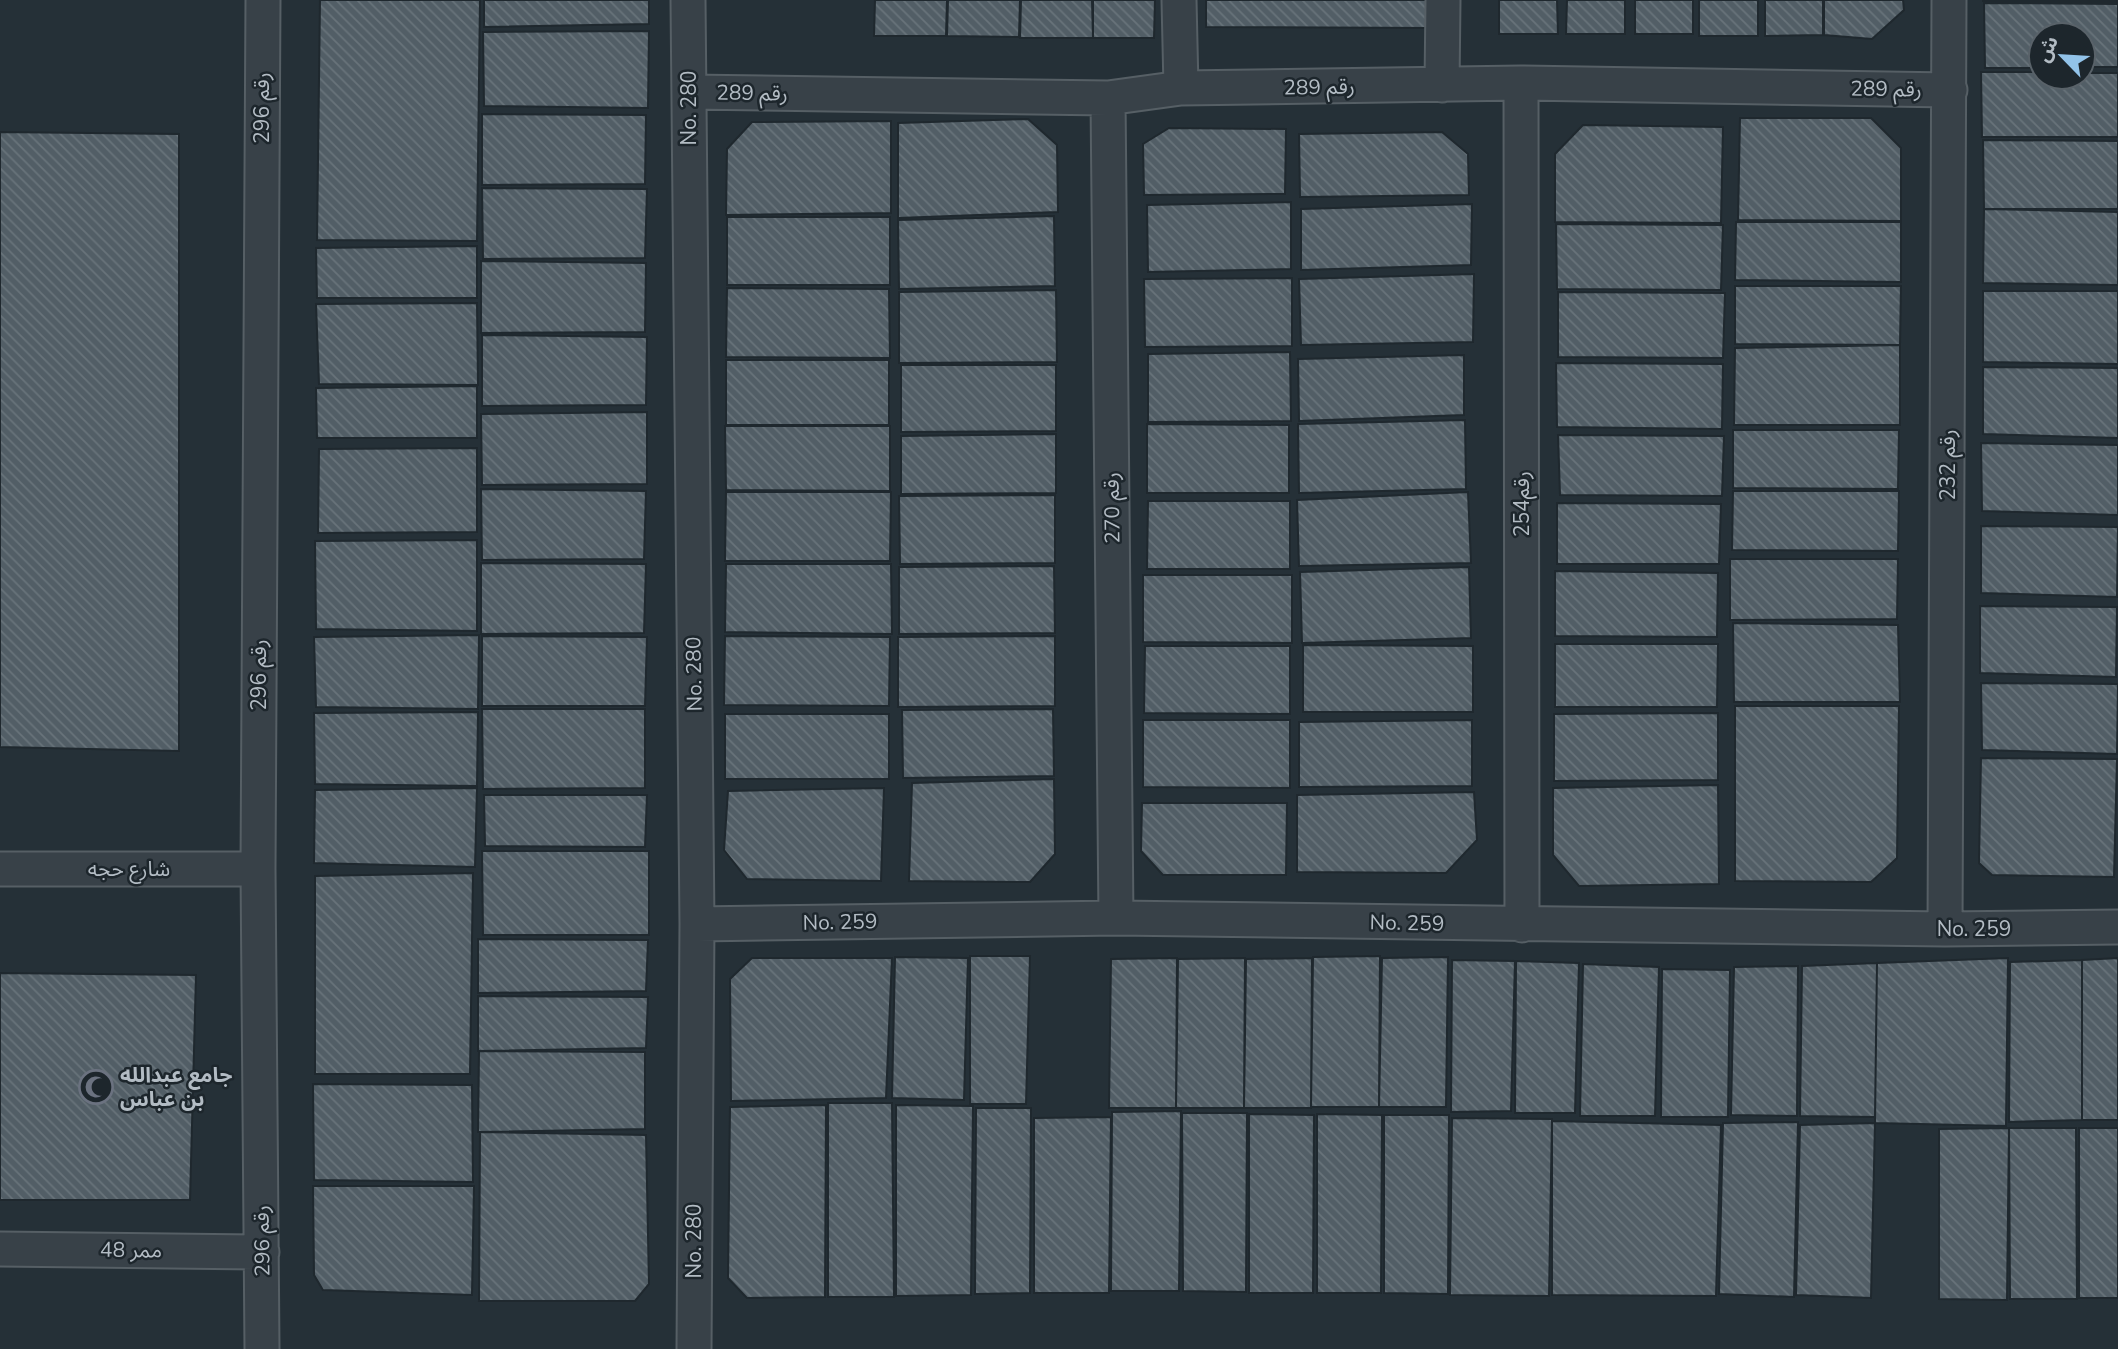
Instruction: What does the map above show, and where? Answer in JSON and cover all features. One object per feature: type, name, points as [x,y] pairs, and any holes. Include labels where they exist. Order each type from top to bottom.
[{"type":"street","name":"رقم 296","points":[[262,0],[258,869],[262,1349]]},
{"type":"street","name":"No. 280","points":[[688,0],[696,924],[694,1349]]},
{"type":"street","points":[[1179,0],[1181,88]]},
{"type":"street","points":[[1442,85],[1443,0]]},
{"type":"street","name":"رقم 232","points":[[1945,929],[1949,0]]},
{"type":"street","name":"رقم 289","points":[[689,92],[1108,98],[1181,88],[1521,83],[1950,90]]},
{"type":"street","name":"رقم254","points":[[1521,83],[1522,925]]},
{"type":"street","name":"رقم 270","points":[[1108,98],[1116,918]]},
{"type":"street","name":"شارع حجه","points":[[0,869],[258,869]]},
{"type":"street","name":"No. 259","points":[[696,924],[1116,918],[1945,929],[2118,927]]},
{"type":"street","name":"ممر 48","points":[[0,1249],[262,1252]]},
{"type":"building","points":[[320,0],[480,0],[477,241],[317,240]]},
{"type":"building","points":[[484,0],[649,0],[649,24],[484,27]]},
{"type":"building","points":[[875,0],[947,0],[946,36],[874,36]]},
{"type":"building","points":[[948,0],[1020,0],[1019,37],[947,36]]},
{"type":"building","points":[[1021,0],[1092,0],[1093,38],[1020,38]]},
{"type":"building","points":[[1093,0],[1155,0],[1154,38],[1093,38]]},
{"type":"building","points":[[1206,0],[1430,0],[1430,28],[1206,27]]},
{"type":"building","points":[[1499,0],[1557,0],[1558,34],[1499,34]]},
{"type":"building","points":[[1567,0],[1625,0],[1625,34],[1566,34]]},
{"type":"building","points":[[1635,0],[1693,0],[1693,34],[1635,34]]},
{"type":"building","points":[[1699,0],[1758,0],[1758,36],[1699,36]]},
{"type":"building","points":[[1765,0],[1823,0],[1823,35],[1765,36]]},
{"type":"building","points":[[1824,0],[1903,0],[1904,10],[1872,39],[1824,35]]},
{"type":"building","points":[[2118,0],[2118,2],[1983,1]]},
{"type":"building","points":[[1984,3],[2118,4],[2118,67],[2097,67],[2097,21],[2027,21],[2027,68],[1985,68]]},
{"type":"building","points":[[649,31],[648,108],[484,106],[483,32]]},
{"type":"building","points":[[1981,72],[2027,72],[2027,91],[2097,91],[2097,73],[2118,73],[2118,137],[1982,137]]},
{"type":"building","points":[[482,114],[646,115],[645,184],[482,185]]},
{"type":"building","points":[[1740,118],[1871,118],[1901,148],[1901,221],[1738,220]]},
{"type":"building","points":[[1028,119],[1057,145],[1058,212],[898,218],[898,123]]},
{"type":"building","points":[[891,121],[891,213],[726,215],[727,149],[752,122]]},
{"type":"building","points":[[1583,125],[1723,127],[1721,223],[1555,222],[1555,154]]},
{"type":"building","points":[[1169,128],[1286,129],[1285,194],[1144,195],[1143,144]]},
{"type":"building","points":[[0,132],[179,134],[179,751],[0,747]]},
{"type":"building","points":[[1442,132],[1468,154],[1469,195],[1300,197],[1299,134]]},
{"type":"building","points":[[1983,140],[2118,141],[2118,209],[1984,209]]},
{"type":"building","points":[[482,188],[647,189],[645,258],[483,259]]},
{"type":"building","points":[[1291,202],[1291,269],[1148,272],[1147,205]]},
{"type":"building","points":[[1472,204],[1471,265],[1301,270],[1301,209]]},
{"type":"building","points":[[1984,209],[2118,212],[2118,285],[1983,283]]},
{"type":"building","points":[[1054,216],[1055,286],[899,289],[898,220]]},
{"type":"building","points":[[727,217],[890,217],[890,285],[727,285]]},
{"type":"building","points":[[1736,222],[1901,222],[1901,282],[1735,280]]},
{"type":"building","points":[[1556,224],[1723,225],[1721,290],[1557,289]]},
{"type":"building","points":[[477,246],[477,298],[317,298],[316,248]]},
{"type":"building","points":[[481,261],[646,263],[645,332],[481,333]]},
{"type":"building","points":[[1474,274],[1473,342],[1301,345],[1299,279]]},
{"type":"building","points":[[1292,278],[1292,346],[1145,347],[1144,279]]},
{"type":"building","points":[[1735,286],[1901,286],[1900,345],[1735,344]]},
{"type":"building","points":[[727,288],[889,289],[890,358],[726,357]]},
{"type":"building","points":[[1056,290],[1057,362],[899,363],[899,292]]},
{"type":"building","points":[[1983,291],[2118,291],[2118,364],[1983,362]]},
{"type":"building","points":[[1558,292],[1725,293],[1723,358],[1558,357]]},
{"type":"building","points":[[477,303],[478,385],[319,384],[316,304]]},
{"type":"building","points":[[482,335],[647,337],[646,405],[482,406]]},
{"type":"building","points":[[1900,345],[1900,425],[1734,425],[1735,348]]},
{"type":"building","points":[[1290,352],[1291,421],[1148,422],[1148,354]]},
{"type":"building","points":[[1464,355],[1464,415],[1299,421],[1298,359]]},
{"type":"building","points":[[726,360],[889,360],[889,425],[726,425]]},
{"type":"building","points":[[1556,363],[1723,364],[1722,429],[1557,427]]},
{"type":"building","points":[[901,365],[1056,365],[1056,431],[901,432]]},
{"type":"building","points":[[1983,367],[2118,368],[2118,438],[1983,434]]},
{"type":"building","points":[[477,386],[477,438],[317,438],[316,388]]},
{"type":"building","points":[[647,412],[647,484],[482,485],[481,414]]},
{"type":"building","points":[[1465,420],[1466,489],[1299,493],[1298,424]]},
{"type":"building","points":[[1147,424],[1289,425],[1289,493],[1147,493]]},
{"type":"building","points":[[725,426],[890,426],[890,491],[726,490]]},
{"type":"building","points":[[1733,430],[1899,430],[1898,489],[1733,488]]},
{"type":"building","points":[[1056,434],[1056,493],[901,494],[901,436]]},
{"type":"building","points":[[1558,435],[1724,436],[1722,496],[1560,495]]},
{"type":"building","points":[[1981,443],[2118,445],[2118,515],[1982,511]]},
{"type":"building","points":[[477,448],[477,532],[318,533],[319,449]]},
{"type":"building","points":[[481,489],[646,491],[644,559],[482,560]]},
{"type":"building","points":[[1733,491],[1899,491],[1898,551],[1732,550]]},
{"type":"building","points":[[726,492],[891,492],[890,561],[725,561]]},
{"type":"building","points":[[1468,492],[1471,563],[1299,566],[1297,500]]},
{"type":"building","points":[[1055,495],[1055,563],[900,564],[899,496]]},
{"type":"building","points":[[1148,501],[1290,501],[1290,569],[1147,569]]},
{"type":"building","points":[[1557,503],[1721,504],[1719,564],[1557,564]]},
{"type":"building","points":[[1981,526],[2118,527],[2117,597],[1981,593]]},
{"type":"building","points":[[477,540],[477,631],[316,629],[315,541]]},
{"type":"building","points":[[1730,559],[1898,559],[1897,619],[1730,620]]},
{"type":"building","points":[[481,563],[646,564],[644,633],[481,634]]},
{"type":"building","points":[[726,564],[891,564],[892,634],[725,632]]},
{"type":"building","points":[[1054,566],[1055,633],[899,634],[899,567]]},
{"type":"building","points":[[1469,567],[1471,638],[1302,643],[1300,572]]},
{"type":"building","points":[[1555,571],[1718,573],[1717,637],[1555,636]]},
{"type":"building","points":[[1143,575],[1292,575],[1292,643],[1143,642]]},
{"type":"building","points":[[1980,606],[2117,607],[2116,677],[1980,673]]},
{"type":"building","points":[[1733,623],[1898,625],[1900,702],[1734,702]]},
{"type":"building","points":[[479,635],[478,709],[316,707],[314,637]]},
{"type":"building","points":[[482,636],[647,637],[645,706],[482,706]]},
{"type":"building","points":[[725,636],[890,637],[889,706],[724,705]]},
{"type":"building","points":[[1055,636],[1055,706],[898,707],[898,637]]},
{"type":"building","points":[[1555,644],[1718,644],[1717,707],[1555,707]]},
{"type":"building","points":[[1303,645],[1473,646],[1473,712],[1303,712]]},
{"type":"building","points":[[1145,646],[1290,646],[1290,714],[1144,713]]},
{"type":"building","points":[[1981,683],[2118,684],[2117,754],[1982,750]]},
{"type":"building","points":[[1735,706],[1899,706],[1897,858],[1871,882],[1735,881]]},
{"type":"building","points":[[482,709],[645,709],[645,788],[483,789]]},
{"type":"building","points":[[1053,709],[1054,776],[903,778],[902,710]]},
{"type":"building","points":[[478,712],[477,786],[315,784],[314,713]]},
{"type":"building","points":[[1718,713],[1718,780],[1554,781],[1554,714]]},
{"type":"building","points":[[725,714],[889,714],[889,779],[725,779]]},
{"type":"building","points":[[1143,720],[1290,720],[1290,788],[1143,787]]},
{"type":"building","points":[[1472,720],[1472,786],[1299,787],[1299,722]]},
{"type":"building","points":[[1981,758],[2117,759],[2114,877],[1992,875],[1979,863]]},
{"type":"building","points":[[1054,779],[1055,854],[1030,882],[909,881],[912,783]]},
{"type":"building","points":[[1718,785],[1719,884],[1579,886],[1553,855],[1553,788]]},
{"type":"building","points":[[477,788],[475,867],[314,863],[315,790]]},
{"type":"building","points":[[884,788],[881,881],[747,879],[724,850],[728,791]]},
{"type":"building","points":[[1474,792],[1477,840],[1446,873],[1297,872],[1297,795]]},
{"type":"building","points":[[484,795],[647,795],[645,847],[485,846]]},
{"type":"building","points":[[1142,803],[1287,803],[1286,875],[1163,875],[1141,851]]},
{"type":"building","points":[[482,851],[649,851],[649,935],[483,935]]},
{"type":"building","points":[[473,873],[470,1074],[315,1074],[315,876]]},
{"type":"building","points":[[478,939],[648,940],[646,991],[478,993]]},
{"type":"building","points":[[970,956],[1030,956],[1026,1104],[970,1104]]},
{"type":"building","points":[[1380,956],[1379,1107],[1311,1107],[1313,957]]},
{"type":"building","points":[[895,957],[968,958],[964,1100],[892,1098]]},
{"type":"building","points":[[1448,957],[1446,1107],[1379,1107],[1382,958]]},
{"type":"building","points":[[752,958],[892,958],[886,1098],[731,1101],[730,979]]},
{"type":"building","points":[[1177,958],[1176,1108],[1109,1108],[1111,959]]},
{"type":"building","points":[[1245,958],[1244,1108],[1176,1108],[1178,959]]},
{"type":"building","points":[[1312,958],[1311,1108],[1244,1108],[1246,959]]},
{"type":"building","points":[[2008,958],[2006,1126],[1875,1123],[1877,963]]},
{"type":"building","points":[[2118,958],[2118,1120],[2082,1120],[2082,960]]},
{"type":"building","points":[[1452,960],[1515,961],[1511,1111],[1451,1112]]},
{"type":"building","points":[[2082,960],[2082,1120],[2009,1122],[2010,962]]},
{"type":"building","points":[[1516,961],[1579,963],[1575,1113],[1515,1113]]},
{"type":"building","points":[[1877,963],[1875,1117],[1800,1116],[1802,966]]},
{"type":"building","points":[[1583,964],[1659,967],[1655,1116],[1580,1116]]},
{"type":"building","points":[[1798,966],[1797,1116],[1731,1115],[1734,967]]},
{"type":"building","points":[[1662,969],[1730,970],[1728,1117],[1661,1117]]},
{"type":"building","name":"جامع عبدالله بن عباس","points":[[0,973],[196,975],[190,1200],[0,1200]]},
{"type":"building","points":[[478,996],[648,997],[646,1048],[478,1051]]},
{"type":"building","points":[[479,1051],[645,1052],[645,1129],[478,1132]]},
{"type":"building","points":[[313,1084],[472,1085],[473,1182],[314,1180]]},
{"type":"building","points":[[828,1103],[892,1103],[894,1297],[828,1297]]},
{"type":"building","points":[[826,1105],[825,1297],[747,1298],[728,1278],[730,1107]]},
{"type":"building","points":[[896,1105],[973,1106],[971,1295],[896,1296]]},
{"type":"building","points":[[976,1108],[1031,1108],[1030,1293],[975,1294]]},
{"type":"building","points":[[1181,1111],[1179,1291],[1111,1291],[1112,1112]]},
{"type":"building","points":[[1182,1113],[1247,1113],[1246,1292],[1183,1291]]},
{"type":"building","points":[[1249,1114],[1314,1115],[1313,1293],[1249,1293]]},
{"type":"building","points":[[1317,1114],[1382,1115],[1381,1293],[1317,1293]]},
{"type":"building","points":[[1384,1115],[1449,1115],[1448,1294],[1384,1293]]},
{"type":"building","points":[[1111,1117],[1109,1293],[1034,1293],[1034,1118]]},
{"type":"building","points":[[1452,1118],[1552,1119],[1549,1296],[1450,1295]]},
{"type":"building","points":[[1552,1121],[1721,1125],[1716,1296],[1552,1295]]},
{"type":"building","points":[[1798,1122],[1794,1297],[1719,1294],[1723,1123]]},
{"type":"building","points":[[1875,1123],[1871,1298],[1796,1295],[1800,1125]]},
{"type":"building","points":[[2009,1128],[2007,1300],[1939,1299],[1939,1129]]},
{"type":"building","points":[[2009,1128],[2076,1128],[2077,1299],[2010,1299]]},
{"type":"building","points":[[2079,1128],[2118,1128],[2118,1298],[2079,1298]]},
{"type":"building","points":[[480,1132],[646,1135],[649,1284],[635,1301],[479,1301]]},
{"type":"building","points":[[313,1186],[474,1186],[472,1295],[323,1290],[314,1275]]},
{"type":"place","name":"جامع عبدالله بن عباس","points":[[96,1087]]}]
